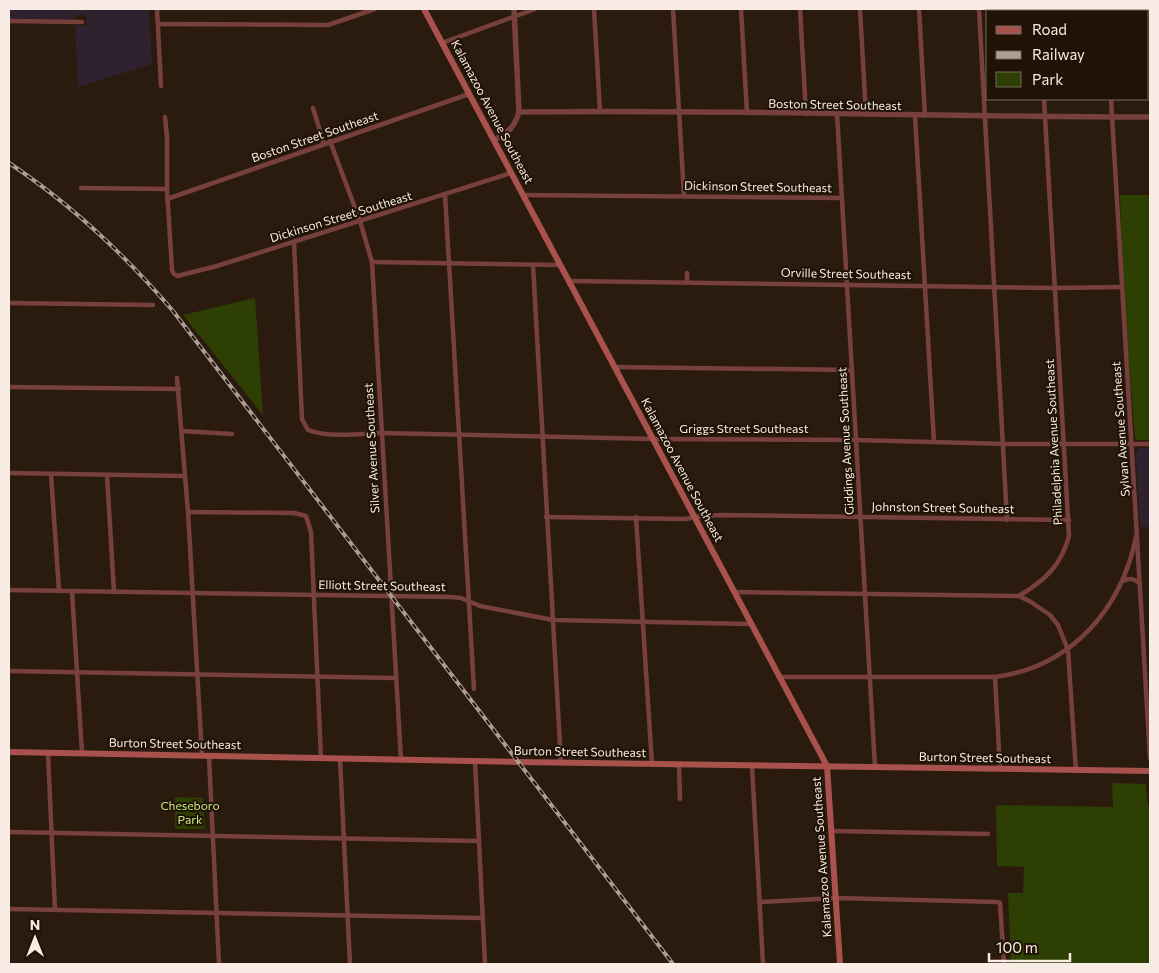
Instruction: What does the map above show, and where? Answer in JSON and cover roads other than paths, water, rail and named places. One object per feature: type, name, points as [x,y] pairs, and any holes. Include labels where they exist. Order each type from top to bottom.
[{"type":"main road","name":"Kalamazoo Avenue Southeast","points":[[424,9],[827,766],[840,964]]},
{"type":"main road","name":"Burton Street Southeast","points":[[9,752],[561,763],[1150,771]]},
{"type":"street","points":[[157,9],[161,86]]},
{"type":"street","points":[[158,24],[328,25],[375,9]]},
{"type":"street","points":[[494,140],[506,133],[515,124],[519,112],[514,9]]},
{"type":"street","points":[[442,43],[535,9]]},
{"type":"street","points":[[594,9],[600,111]]},
{"type":"street","points":[[673,9],[684,196]]},
{"type":"street","points":[[741,9],[747,113]]},
{"type":"street","points":[[800,9],[806,114]]},
{"type":"street","points":[[860,9],[866,115]]},
{"type":"street","points":[[919,9],[925,116]]},
{"type":"street","points":[[979,9],[1008,520]]},
{"type":"street","points":[[9,21],[82,22]]},
{"type":"street","name":"Boston Street Southeast","points":[[167,199],[469,94]]},
{"type":"street","name":"Philadelphia Avenue Southeast","points":[[1019,596],[1053,571],[1065,550],[1069,536],[1044,100]]},
{"type":"street","name":"Sylvan Avenue Southeast","points":[[1111,100],[1150,758]]},
{"type":"street","points":[[313,108],[324,144]]},
{"type":"street","name":"Boston Street Southeast","points":[[519,112],[600,111],[984,117],[1150,117]]},
{"type":"street","name":"Giddings Avenue Southeast","points":[[837,114],[875,767]]},
{"type":"street","points":[[915,116],[934,442]]},
{"type":"street","points":[[165,117],[167,137],[167,199]]},
{"type":"street","name":"Silver Avenue Southeast","points":[[330,141],[360,221],[372,262],[401,760]]},
{"type":"street","name":"Dickinson Street Southeast","points":[[167,199],[172,270],[176,275],[182,276],[511,173]]},
{"type":"street","points":[[81,188],[166,189]]},
{"type":"street","points":[[445,195],[474,688]]},
{"type":"street","name":"Dickinson Street Southeast","points":[[523,195],[842,198]]},
{"type":"street","name":"Griggs Street Southeast","points":[[294,242],[302,419],[308,430],[316,433],[336,435],[381,433],[542,435],[653,439],[855,440],[1003,444],[1150,444]]},
{"type":"street","points":[[372,262],[560,265]]},
{"type":"street","points":[[533,265],[561,763]]},
{"type":"street","points":[[687,274],[687,282]]},
{"type":"street","name":"Orville Street Southeast","points":[[569,281],[1055,288],[1122,287]]},
{"type":"street","points":[[9,303],[153,305]]},
{"type":"street","points":[[614,367],[852,370]]},
{"type":"street","points":[[177,378],[188,512],[197,675],[212,836],[219,964]]},
{"type":"street","points":[[9,386],[179,389]]},
{"type":"street","points":[[182,431],[232,434]]},
{"type":"street","points":[[9,473],[184,476]]},
{"type":"street","points":[[51,474],[59,591]]},
{"type":"street","points":[[107,474],[114,592]]},
{"type":"street","points":[[188,512],[294,513],[306,516],[311,532],[322,758]]},
{"type":"street","name":"Johnston Street Southeast","points":[[546,516],[685,519],[721,515],[1069,520]]},
{"type":"street","points":[[636,517],[652,764]]},
{"type":"street","points":[[780,677],[995,677],[1018,673],[1032,668],[1068,650],[1102,616],[1122,582],[1131,557],[1137,529]]},
{"type":"street","points":[[1122,582],[1131,579],[1136,580],[1140,584]]},
{"type":"street","name":"Elliott Street Southeast","points":[[9,590],[451,596],[469,602],[553,620],[751,624]]},
{"type":"street","points":[[72,591],[82,754]]},
{"type":"street","points":[[734,592],[864,592],[1019,596],[1031,602],[1050,615],[1058,625],[1068,650],[1076,771]]},
{"type":"street","points":[[9,671],[396,678]]},
{"type":"street","points":[[995,677],[1000,769]]},
{"type":"street","points":[[48,753],[55,910]]},
{"type":"street","points":[[340,759],[350,964]]},
{"type":"street","points":[[475,761],[485,964]]},
{"type":"street","points":[[678,764],[680,799]]},
{"type":"street","points":[[752,766],[763,964]]},
{"type":"street","points":[[832,831],[988,834]]},
{"type":"street","points":[[9,832],[478,841]]},
{"type":"street","points":[[760,902],[836,898],[997,902],[1000,903],[1002,914],[1004,964]]},
{"type":"street","points":[[9,910],[482,918]]},
{"type":"railway","points":[[9,163],[54,196],[96,231],[136,270],[173,311],[673,964]]},
{"type":"park label","name":"Cheseboro Park","points":[[190,813]]}]
